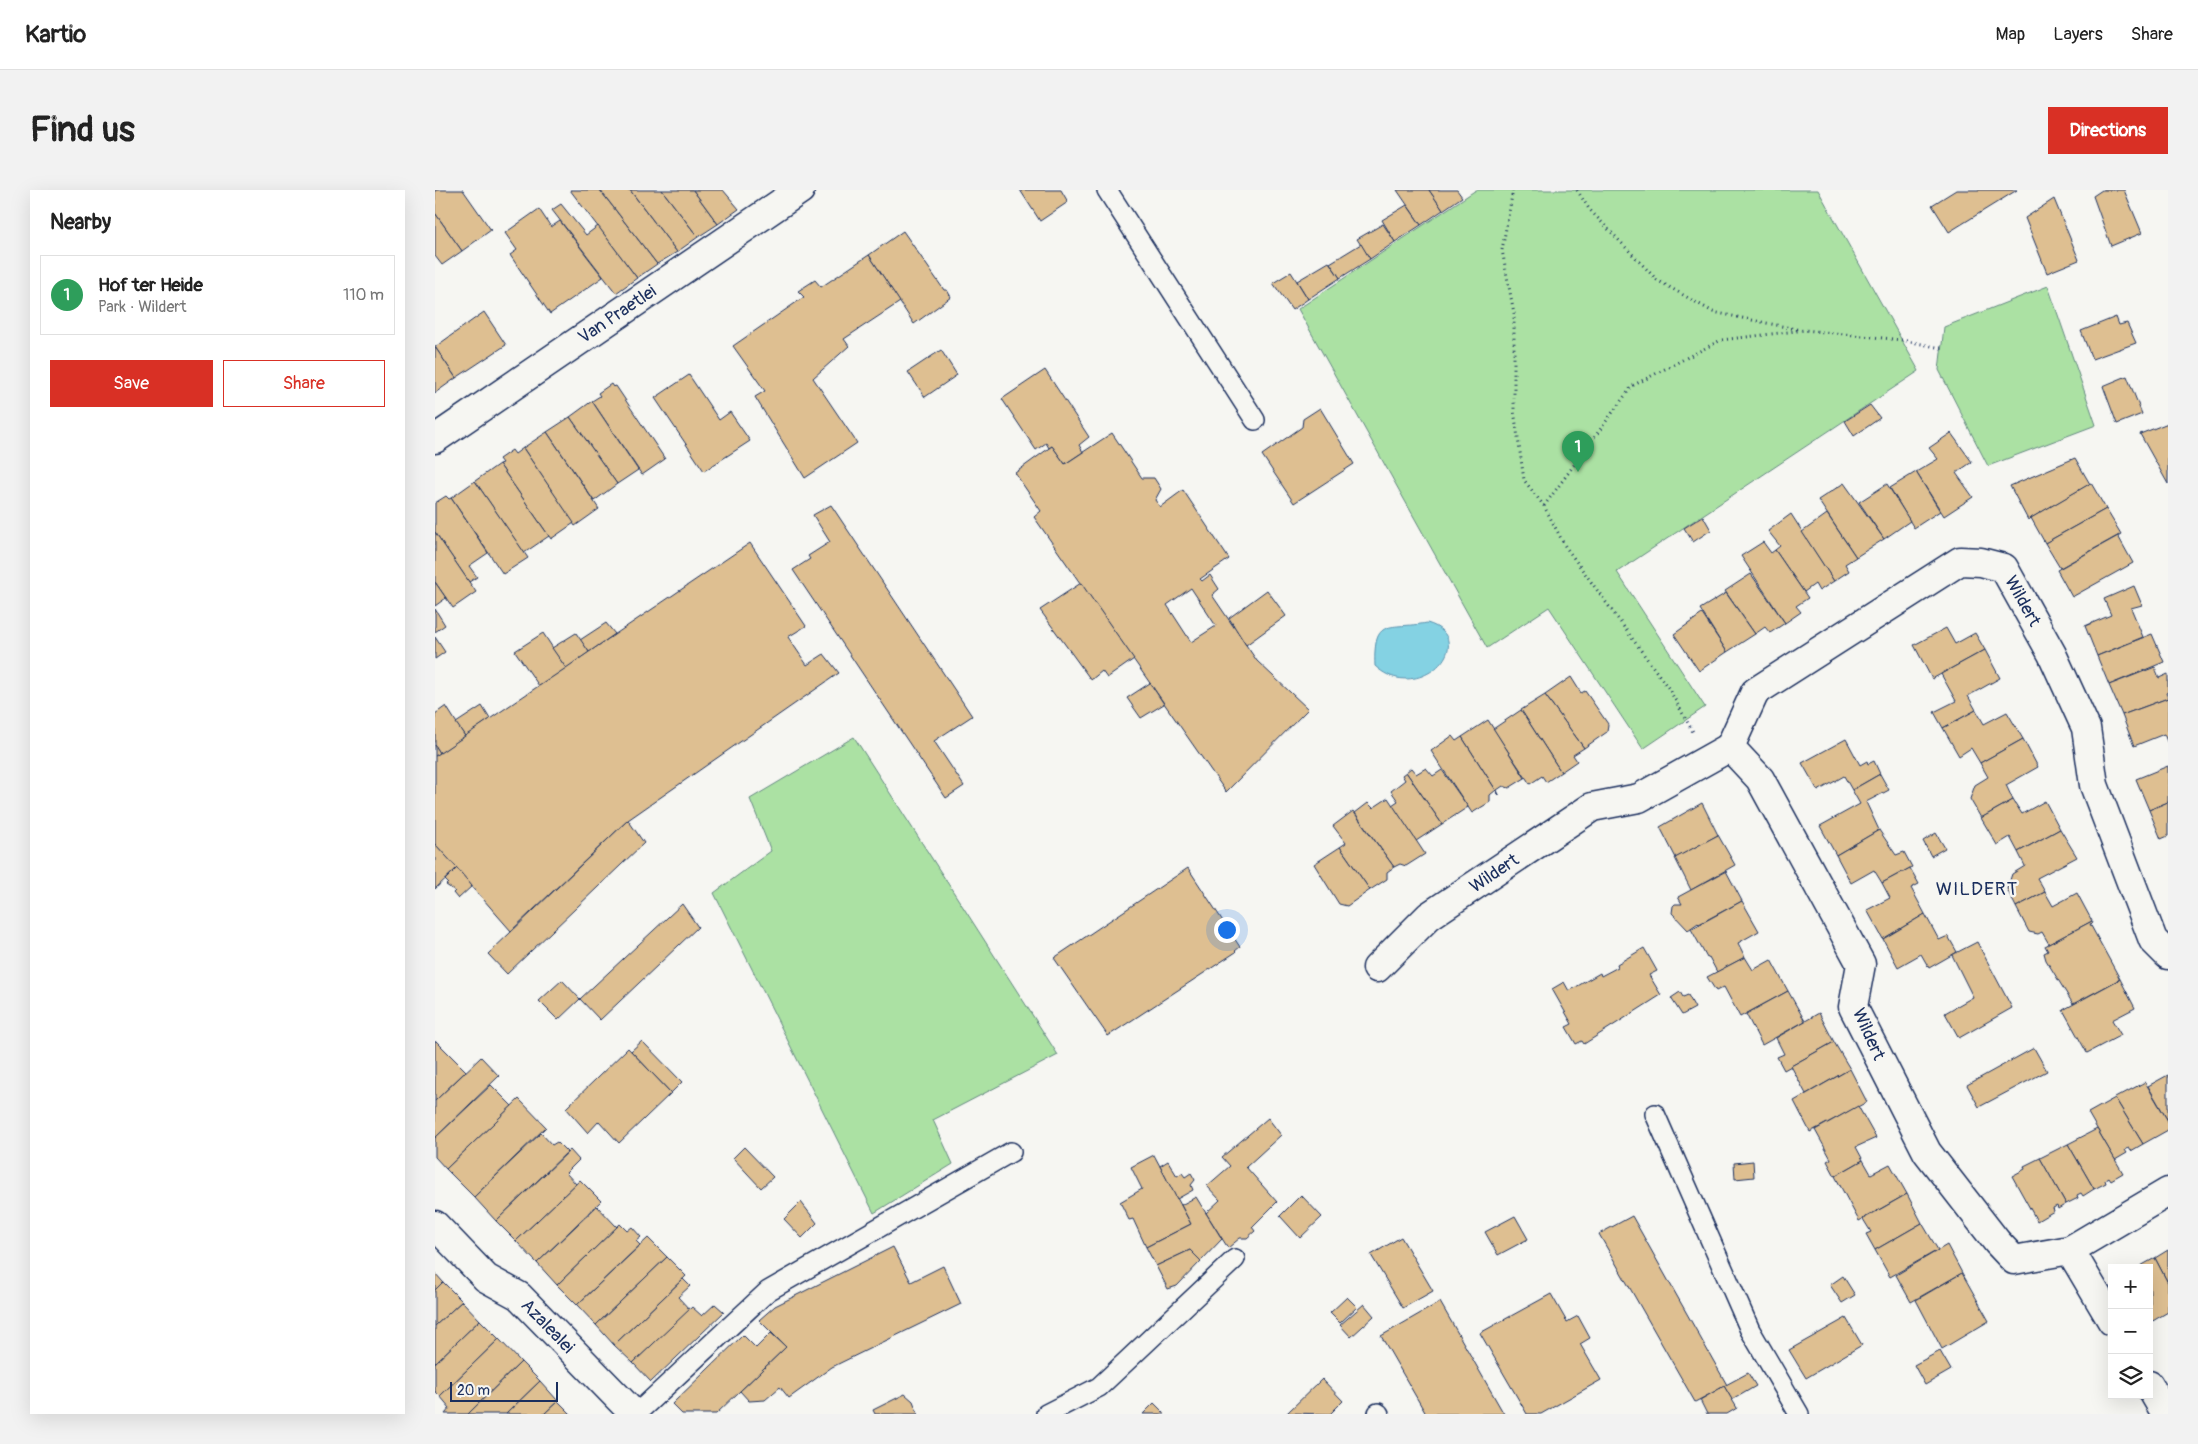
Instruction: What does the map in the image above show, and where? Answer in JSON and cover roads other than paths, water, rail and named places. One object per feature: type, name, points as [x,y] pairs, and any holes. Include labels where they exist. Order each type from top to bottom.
[{"type":"street","name":"Van Praetlei","points":[[435,439],[800,190]]},
{"type":"street","name":"Wildert","points":[[1377,968],[1429,916],[1592,806],[1639,798],[1719,753],[1755,692],[1960,561],[1981,562],[2004,568],[2052,654],[2086,728],[2094,784],[2153,940],[2168,955]]},
{"type":"street","name":"Wildert","points":[[1719,753],[1760,778],[1861,964],[1853,1007],[1927,1152],[1997,1242],[2014,1260],[2070,1250],[2168,1192]]},
{"type":"street","name":"Azalealei","points":[[435,1225],[485,1278],[519,1296],[635,1414]]},
{"type":"street","points":[[2070,1250],[2108,1314]]},
{"type":"street","points":[[2153,1392],[2166,1414]]},
{"type":"lane","points":[[1107,190],[1255,420]]},
{"type":"lane","points":[[1655,1114],[1750,1330],[1799,1414]]},
{"type":"lane","points":[[635,1414],[768,1291],[1011,1152]]},
{"type":"lane","points":[[1045,1414],[1099,1387],[1235,1259]]},
{"type":"water","points":[[1427,623],[1442,631],[1448,642],[1446,654],[1438,666],[1425,675],[1409,679],[1392,677],[1375,666],[1375,650],[1377,639],[1381,632],[1393,626]]},
{"type":"place","name":"Hof ter Heide","points":[[1578,472]]},
{"type":"district","name":"WILDERT","points":[[1977,888]]}]
